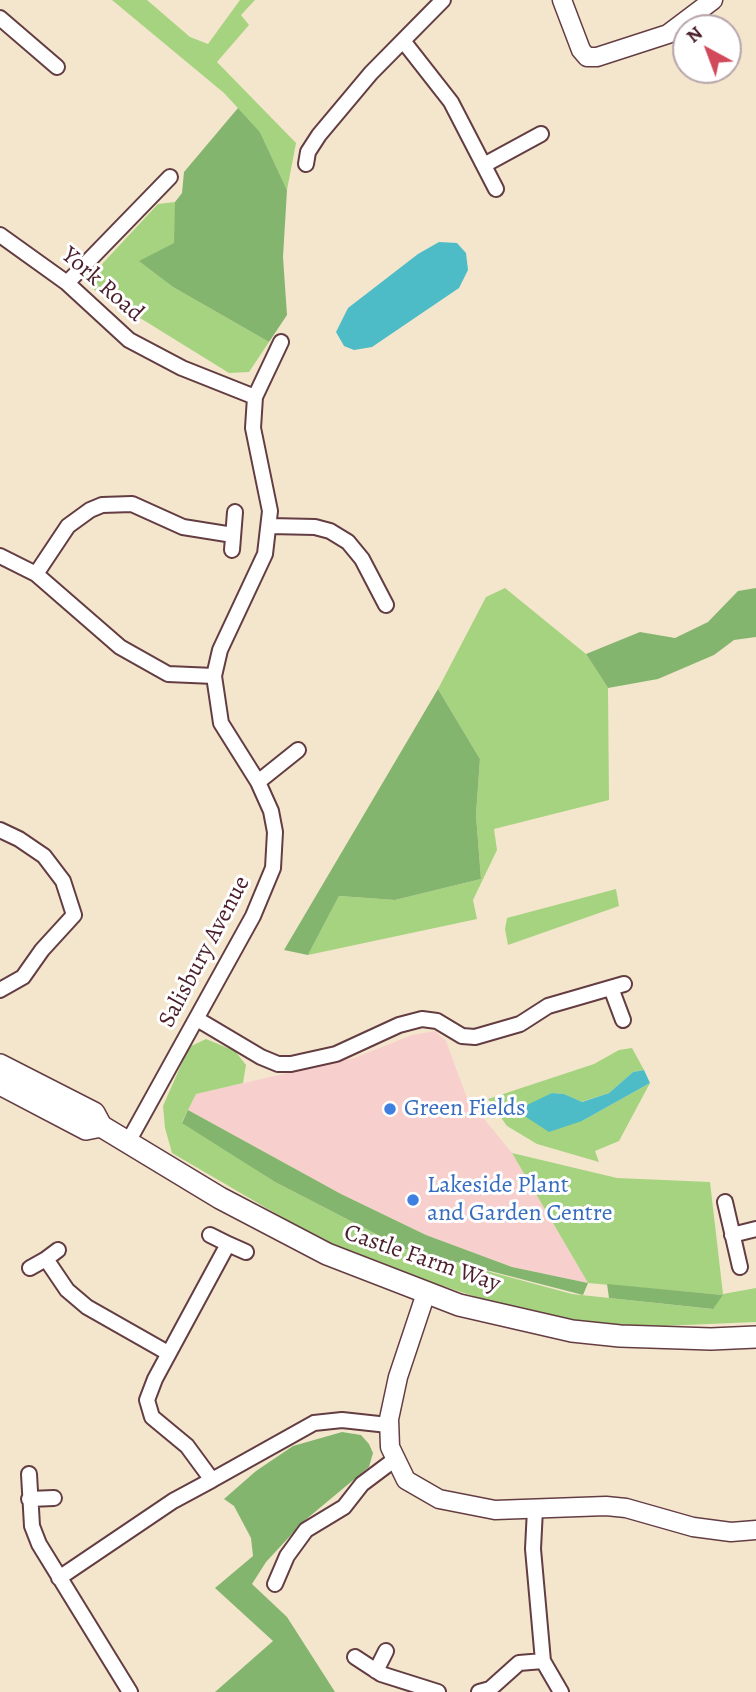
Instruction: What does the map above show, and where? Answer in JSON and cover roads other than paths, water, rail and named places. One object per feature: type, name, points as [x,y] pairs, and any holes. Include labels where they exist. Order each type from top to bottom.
[{"type":"main road","name":"Castle Farm Way","points":[[0,1065],[94,1114],[101,1126],[220,1198],[327,1255],[459,1305],[572,1331],[641,1338],[756,1337]]},
{"type":"main road","name":"Castle Farm Way","points":[[0,1084],[86,1129],[101,1126]]},
{"type":"street","points":[[562,0],[581,50],[587,57],[597,57],[668,34],[713,0]]},
{"type":"street","points":[[306,164],[308,152],[319,135],[439,1]]},
{"type":"street","points":[[0,18],[57,67]]},
{"type":"street","points":[[404,42],[451,102],[496,189]]},
{"type":"street","points":[[484,165],[541,134]]},
{"type":"street","points":[[67,283],[170,177]]},
{"type":"street","name":"York Road","points":[[0,235],[67,283],[128,340],[182,368],[255,397]]},
{"type":"street","name":"Salisbury Avenue","points":[[128,1142],[253,916],[273,868],[275,832],[271,811],[258,782],[221,723],[214,676],[220,650],[265,554],[270,511],[253,428],[255,397],[281,342]]},
{"type":"street","points":[[36,574],[68,526],[102,505],[132,504],[196,531],[233,535]]},
{"type":"street","points":[[232,551],[235,512]]},
{"type":"street","points":[[270,526],[316,527],[330,531],[348,542],[362,559],[386,605]]},
{"type":"street","points":[[0,556],[36,574],[120,647],[168,674],[214,676]]},
{"type":"street","points":[[258,782],[298,750]]},
{"type":"street","points":[[0,830],[44,856],[63,881],[74,915],[41,950],[23,977],[0,990]]},
{"type":"street","points":[[197,1019],[261,1057],[278,1064],[291,1064],[336,1054],[398,1024],[422,1019],[437,1021],[462,1036],[475,1037],[520,1024],[548,1006],[618,986],[623,1020]]},
{"type":"street","points":[[725,1202],[740,1267]]},
{"type":"street","points":[[732,1235],[756,1229]]},
{"type":"street","points":[[210,1235],[246,1252]]},
{"type":"street","points":[[212,1480],[187,1446],[152,1417],[147,1401],[168,1353],[229,1244]]},
{"type":"street","points":[[30,1268],[58,1250]]},
{"type":"street","points":[[46,1259],[67,1290],[87,1307],[168,1353]]},
{"type":"street","points":[[426,1293],[398,1377],[388,1425],[394,1460],[406,1480],[439,1499],[495,1510],[606,1506],[626,1508],[693,1527],[731,1532],[756,1530]]},
{"type":"street","points":[[59,1578],[173,1502],[314,1423],[342,1420],[388,1425]]},
{"type":"street","points":[[275,1584],[288,1556],[306,1530],[344,1507],[362,1484],[394,1460]]},
{"type":"street","points":[[29,1474],[36,1535],[59,1578],[130,1692]]},
{"type":"street","points":[[30,1499],[54,1497]]},
{"type":"street","points":[[535,1509],[533,1549],[543,1661],[561,1692]]},
{"type":"street","points":[[376,1671],[386,1651]]},
{"type":"street","points":[[355,1657],[376,1671],[438,1692]]},
{"type":"street","points":[[479,1692],[491,1689],[519,1663],[543,1661]]},
{"type":"water","points":[[439,242],[457,243],[466,253],[468,270],[459,288],[372,347],[354,350],[344,346],[336,332],[348,308],[418,254]]},
{"type":"water","points":[[644,1070],[650,1083],[582,1121],[549,1132],[523,1115],[527,1105],[552,1093],[564,1094],[582,1102],[609,1093],[633,1072]]},
{"type":"place","name":"Green Fields","points":[[390,1109]]},
{"type":"place","name":"Lakeside Plant and Garden Centre","points":[[413,1200]]}]
